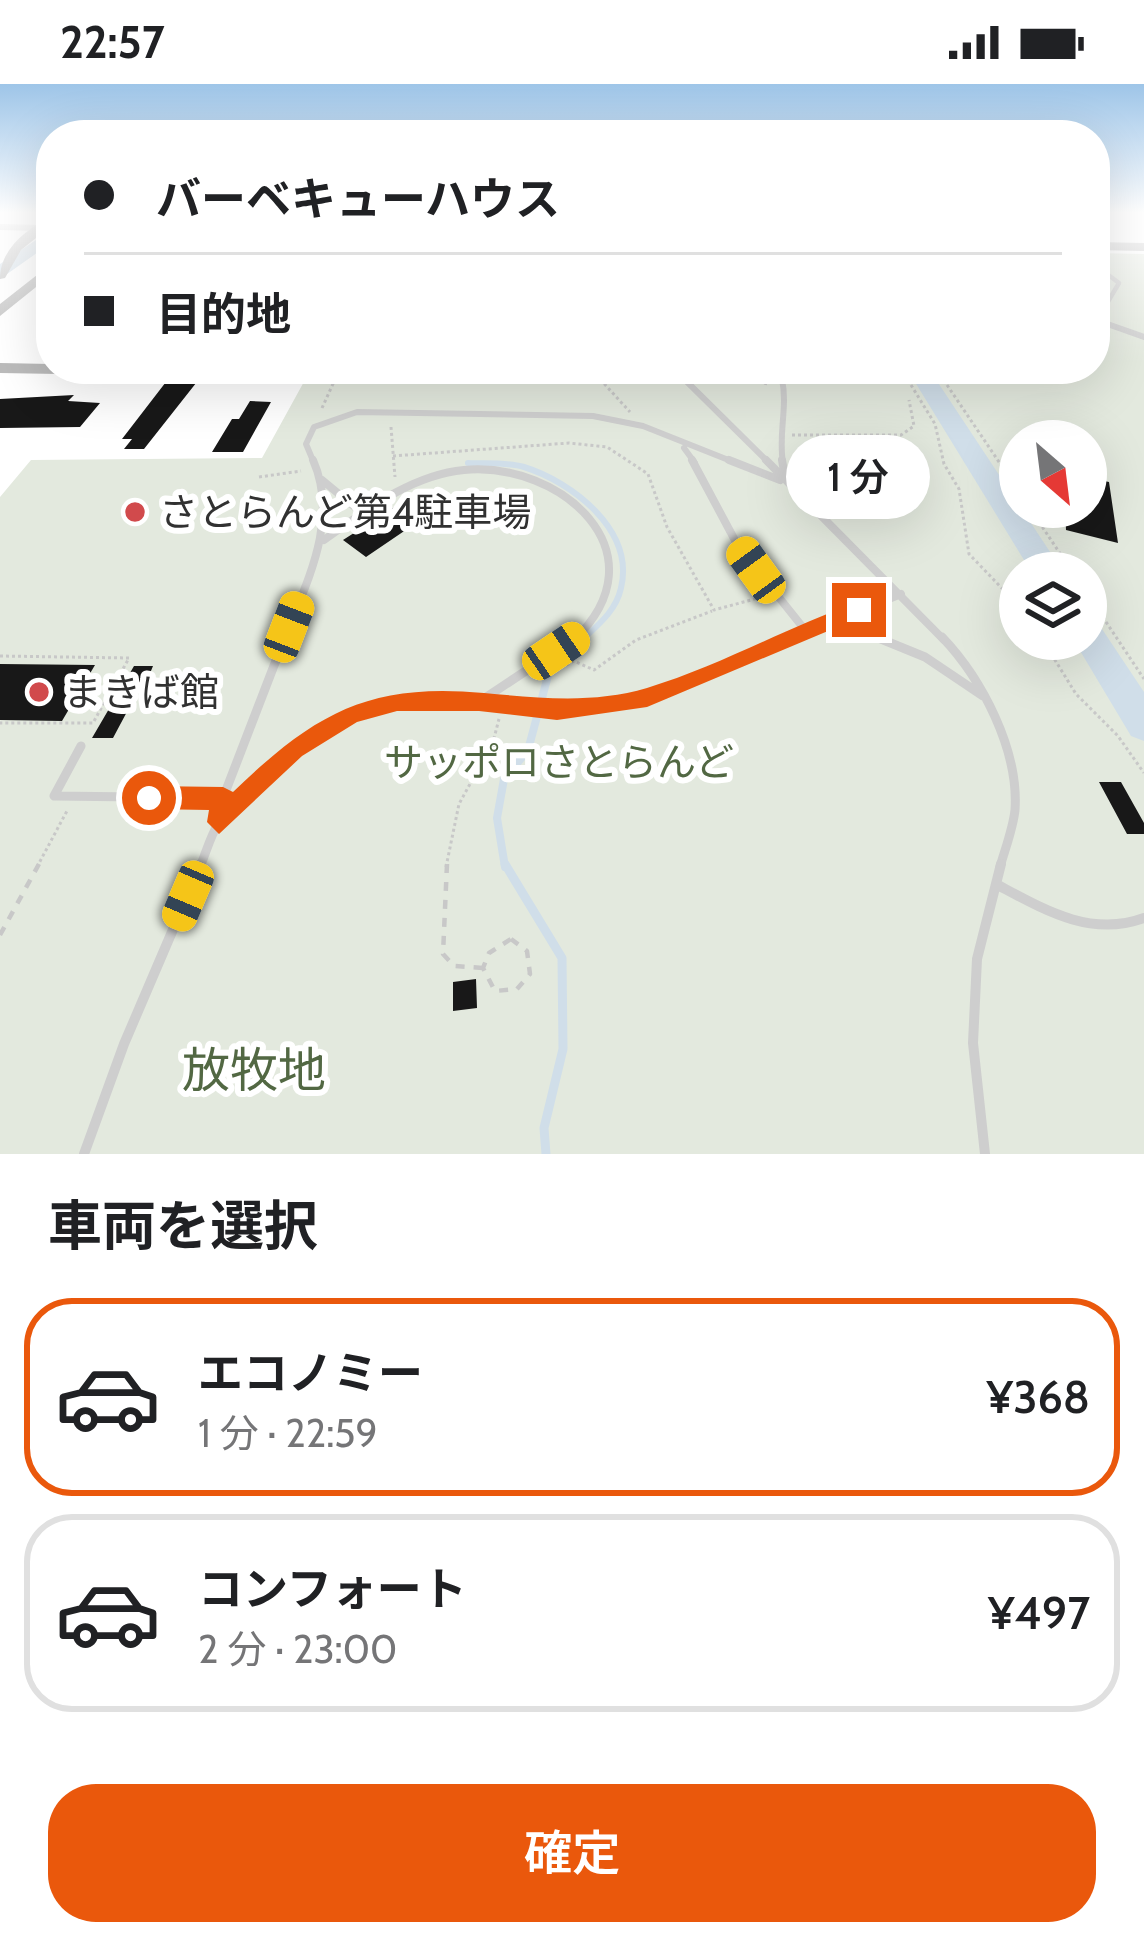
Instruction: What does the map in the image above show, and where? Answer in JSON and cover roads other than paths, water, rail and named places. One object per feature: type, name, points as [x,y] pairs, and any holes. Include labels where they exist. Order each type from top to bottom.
[{"type":"street","points":[[0,312],[36,281]]},
{"type":"street","points":[[0,368],[36,369]]},
{"type":"lane","points":[[1110,325],[1144,338]]},
{"type":"lane","points":[[689,384],[901,594],[967,664],[989,701],[1003,738],[1015,808],[976,980],[973,1042],[986,1154]]},
{"type":"lane","points":[[783,384],[787,402],[778,435],[786,482]]},
{"type":"lane","points":[[362,513],[322,480],[306,444],[314,427],[343,414],[593,416],[643,426],[682,446],[786,482]]},
{"type":"lane","points":[[682,446],[704,476],[738,546],[805,631]]},
{"type":"lane","points":[[322,541],[397,490],[464,470],[506,471],[547,482],[597,527],[611,558],[611,588],[597,616],[578,636],[479,701]]},
{"type":"lane","points":[[83,1154],[124,1044],[219,822],[223,798],[322,541],[322,480]]},
{"type":"lane","points":[[219,822],[294,748],[352,714],[397,701],[479,701],[551,710],[647,698],[901,594]]},
{"type":"lane","points":[[817,626],[899,641],[930,656],[989,701]]},
{"type":"lane","points":[[81,746],[54,796],[223,798]]},
{"type":"lane","points":[[996,884],[1057,915],[1095,925],[1126,928],[1144,918]]},
{"type":"waterway","points":[[0,273],[14,263]]},
{"type":"waterway","points":[[928,384],[1035,552]]},
{"type":"waterway","points":[[468,463],[511,464],[543,474],[579,497],[609,528],[623,567],[621,588],[611,611],[582,640]]},
{"type":"waterway","points":[[505,867],[497,818],[504,779],[528,750],[549,672],[585,637]]},
{"type":"waterway","points":[[1104,660],[1144,724]]},
{"type":"waterway","points":[[505,864],[562,958],[563,1049],[544,1128],[546,1154]]},
{"type":"place","name":"さとらんど第4駐車場","points":[[135,512]]},
{"type":"place","name":"まきば館","points":[[39,692]]},
{"type":"park label","name":"サッポロさとらんど","points":[[559,762]]},
{"type":"park label","name":"放牧地","points":[[254,1070]]}]
